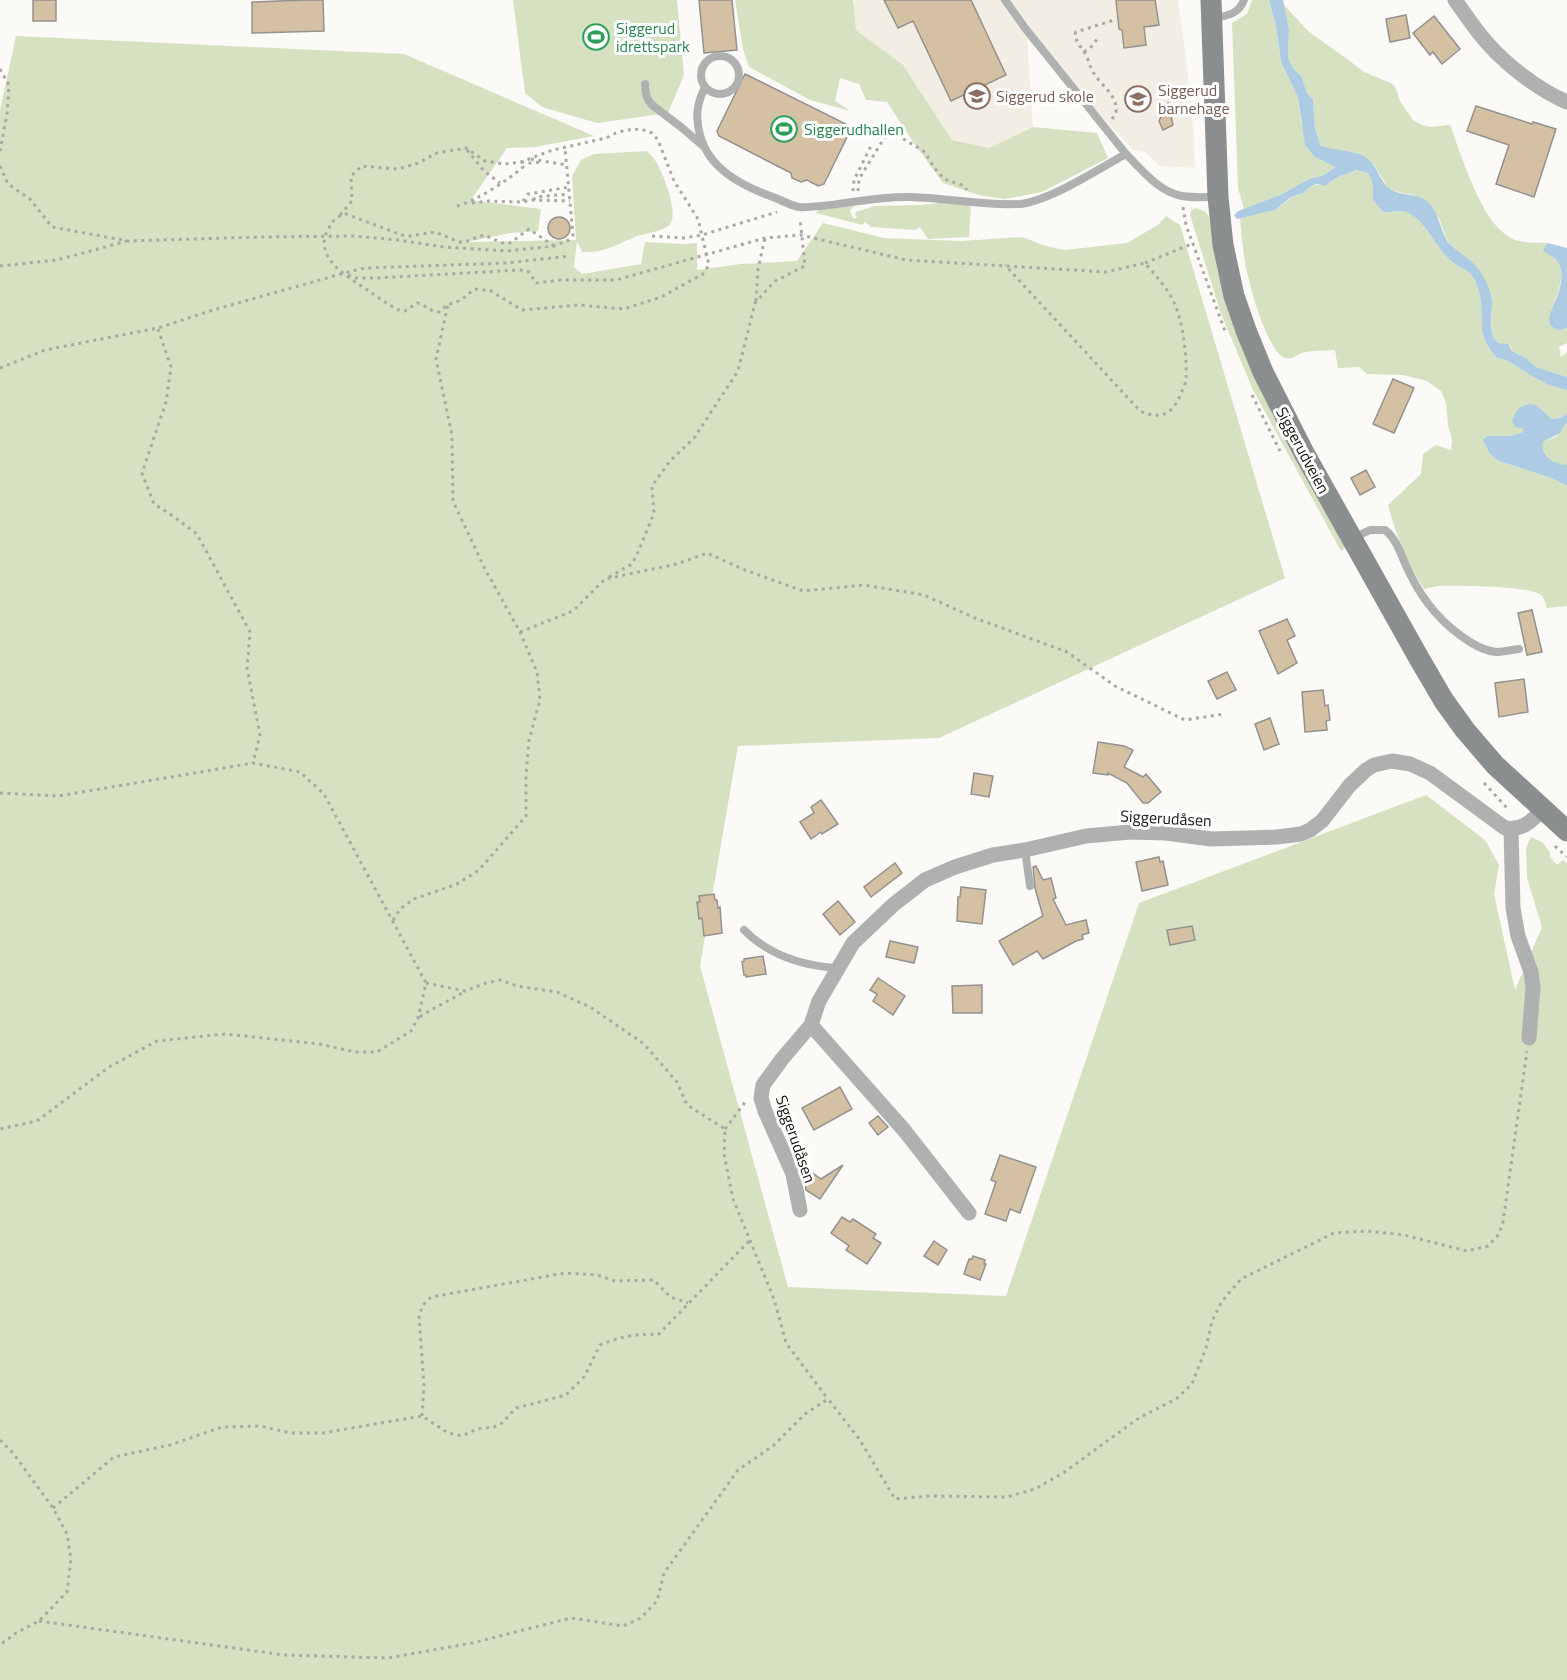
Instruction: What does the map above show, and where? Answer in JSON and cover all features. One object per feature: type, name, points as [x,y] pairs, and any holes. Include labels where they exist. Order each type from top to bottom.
[{"type":"main road","name":"Siggerudveien","points":[[1212,9],[1218,197],[1226,262],[1234,296],[1247,333],[1274,396],[1434,684],[1455,716],[1495,765],[1567,831]]},
{"type":"street","points":[[1455,0],[1489,45],[1502,57],[1554,96],[1567,102]]},
{"type":"street","name":"Siggerudåsen","points":[[800,1210],[793,1174],[761,1098],[763,1085],[811,1025],[819,1001],[853,943],[892,905],[925,880],[993,855],[1086,836],[1130,832],[1166,833],[1211,839],[1300,834],[1322,821],[1350,785],[1366,770],[1374,765],[1392,761],[1410,764],[1430,773],[1500,825],[1511,829]]},
{"type":"street","points":[[1529,1038],[1533,987],[1531,972],[1518,936],[1513,908],[1511,829],[1525,826],[1543,809]]},
{"type":"street","points":[[811,1025],[904,1130],[969,1213]]},
{"type":"lane","points":[[1005,0],[1126,154],[1155,183],[1180,196],[1218,197]]},
{"type":"lane","points":[[1212,9],[1226,16],[1237,12],[1244,0]]},
{"type":"lane","points":[[705,87],[716,93],[729,92],[737,82],[735,63],[725,57],[714,57],[705,62],[701,72],[705,87],[699,99],[697,124],[703,146],[712,161],[728,174],[755,190],[799,207],[884,196],[1020,204],[1047,196],[1126,154]]},
{"type":"lane","points":[[645,84],[645,92],[651,105],[681,126],[703,146]]},
{"type":"lane","points":[[1352,539],[1370,530],[1385,530],[1394,539],[1424,600],[1449,627],[1489,651],[1502,652],[1519,649]]},
{"type":"lane","points":[[1025,850],[1030,886]]},
{"type":"lane","points":[[744,930],[754,940],[777,955],[812,965],[838,968]]},
{"type":"path","points":[[1105,127],[1115,115],[1117,108],[1112,95],[1094,74],[1076,40],[1076,33],[1114,20]]},
{"type":"path","points":[[1084,52],[1098,38]]},
{"type":"path","points":[[0,69],[9,85],[7,114],[0,151]]},
{"type":"path","points":[[857,201],[860,179],[893,127],[902,138],[925,152],[944,179],[962,185],[976,197],[977,202]]},
{"type":"path","points":[[521,162],[606,138],[626,130],[641,129],[652,133],[658,140],[674,181],[699,219],[709,265],[703,274],[661,297],[624,309],[578,305],[522,310],[491,291],[482,289],[473,290],[461,300],[448,304],[437,313],[422,303],[401,311],[337,269],[327,254],[324,247],[324,236],[332,222],[352,201],[351,176],[362,166],[397,169],[416,164],[437,153],[466,148],[485,161],[505,164],[542,162]]},
{"type":"path","points":[[854,180],[872,144]]},
{"type":"path","points":[[466,148],[484,171],[501,183]]},
{"type":"path","points":[[0,166],[8,184],[30,199],[52,227],[128,241],[365,237],[444,247],[507,251],[554,246],[569,240],[573,235],[565,148]]},
{"type":"path","points":[[530,158],[567,165]]},
{"type":"path","points":[[470,203],[510,178],[523,167],[521,162]]},
{"type":"path","points":[[521,202],[528,194],[569,187]]},
{"type":"path","points":[[533,200],[536,197],[570,194]]},
{"type":"path","points":[[457,206],[489,201],[570,201]]},
{"type":"path","points":[[652,236],[684,238],[702,235],[799,207],[805,266],[775,281],[756,303]]},
{"type":"path","points":[[340,215],[346,214],[402,235],[435,232],[459,242],[484,235],[502,243],[510,243],[529,229],[554,246]]},
{"type":"path","points":[[343,273],[355,278],[376,278],[520,270],[529,272],[536,283],[561,280],[616,280],[765,238],[801,235],[906,260],[1106,272],[1145,263],[1194,243]]},
{"type":"path","points":[[520,632],[573,611],[605,579],[632,564],[654,513],[652,486],[670,461],[694,438],[738,371],[756,303],[758,269],[765,238]]},
{"type":"path","points":[[0,266],[57,260],[128,241]]},
{"type":"path","points":[[0,368],[45,350],[158,328],[213,310],[365,268],[506,263],[570,256]]},
{"type":"path","points":[[1005,265],[1140,411],[1151,416],[1162,416],[1173,409],[1180,398],[1186,380],[1185,353],[1178,312],[1163,283],[1145,263]]},
{"type":"path","points":[[393,920],[401,908],[414,899],[457,884],[479,870],[526,816],[529,740],[540,700],[537,672],[520,632],[485,569],[453,501],[452,435],[436,359],[448,304]]},
{"type":"path","points":[[158,328],[171,367],[166,402],[142,472],[154,504],[197,534],[250,632],[247,668],[260,735],[254,763]]},
{"type":"path","points":[[605,579],[676,564],[707,553],[803,591],[864,585],[924,596],[975,618],[1067,652],[1115,687],[1185,720],[1224,714]]},
{"type":"path","points":[[0,793],[57,796],[254,763],[300,772],[324,794],[426,983],[418,1018],[411,1031],[377,1052],[355,1052],[320,1044],[225,1034],[157,1041],[109,1067],[36,1121],[0,1129]]},
{"type":"path","points":[[418,1018],[465,991],[501,980],[517,986],[557,992],[590,1007],[644,1044],[677,1082],[687,1105],[725,1129]]},
{"type":"path","points":[[426,983],[465,991]]},
{"type":"path","points":[[763,1085],[746,1101],[725,1129],[723,1154],[733,1199],[774,1299],[786,1343],[860,1440],[895,1499],[929,1496],[1007,1497],[1035,1489],[1063,1473],[1140,1418],[1176,1400],[1192,1384],[1206,1348],[1212,1321],[1222,1301],[1241,1279],[1334,1233],[1367,1231],[1404,1235],[1467,1251],[1488,1246],[1499,1234],[1503,1222],[1519,1122],[1529,1038]]},
{"type":"path","points":[[53,1508],[114,1456],[170,1445],[222,1427],[260,1426],[291,1433],[323,1433],[422,1416],[448,1433],[462,1436],[477,1429],[494,1427],[502,1423],[516,1408],[566,1395],[584,1377],[600,1345],[617,1338],[642,1334],[658,1335],[750,1240]]},
{"type":"path","points":[[422,1416],[424,1386],[419,1316],[423,1305],[431,1297],[565,1273],[597,1275],[615,1281],[654,1280],[670,1297],[688,1303]]},
{"type":"path","points":[[39,1622],[284,1655],[388,1658],[472,1643],[571,1618],[623,1626],[640,1618],[657,1601],[664,1573],[738,1470],[773,1446],[805,1414],[828,1400]]},
{"type":"path","points":[[0,1440],[13,1453],[53,1508],[67,1534],[71,1559],[67,1592],[39,1622],[16,1633],[0,1645]]},
{"type":"shaded area","points":[[854,0],[1178,0],[1186,58],[1195,168],[1159,166],[1145,152],[1134,150],[1027,39],[1033,127],[989,148],[952,140],[903,65],[856,30]]},
{"type":"green space","points":[[513,0],[677,0],[684,75],[668,113],[597,123],[542,107],[525,93]]},
{"type":"green space","points":[[735,0],[853,0],[856,30],[903,65],[952,140],[989,148],[1033,127],[1097,133],[1108,158],[1042,192],[1005,199],[979,195],[943,183],[887,102],[866,100],[859,84],[840,78],[835,101],[850,111],[810,100],[749,67],[743,49]]},
{"type":"green space","points":[[1252,0],[1269,0],[1276,26],[1281,62],[1298,98],[1301,123],[1315,157],[1335,167],[1324,175],[1309,179],[1280,195],[1244,209],[1238,188],[1232,23],[1247,14]]},
{"type":"green space","points":[[1284,5],[1309,32],[1364,72],[1393,84],[1400,101],[1413,120],[1431,127],[1450,125],[1482,204],[1500,230],[1520,241],[1548,243],[1545,246],[1558,260],[1561,272],[1560,286],[1551,311],[1564,330],[1567,328],[1567,343],[1559,347],[1561,357],[1567,352],[1567,377],[1536,367],[1526,358],[1512,351],[1511,347],[1494,339],[1492,299],[1484,278],[1450,244],[1439,218],[1413,195],[1388,188],[1374,165],[1354,152],[1331,150],[1321,146],[1315,129],[1313,99],[1307,93],[1302,77],[1293,68],[1288,57],[1289,29]]},
{"type":"green space","points":[[16,36],[404,54],[594,136],[535,147],[507,148],[471,200],[541,209],[538,231],[511,233],[466,242],[576,240],[572,176],[581,160],[594,154],[647,151],[659,167],[666,183],[673,211],[670,224],[658,231],[596,251],[582,252],[577,241],[574,267],[582,274],[641,264],[645,242],[697,243],[697,270],[741,264],[797,261],[823,223],[884,238],[961,241],[1023,237],[1042,245],[1064,250],[1127,243],[1158,225],[1166,216],[1180,225],[1285,578],[939,738],[738,746],[700,966],[788,1287],[1006,1296],[1139,903],[1426,795],[1485,840],[1499,865],[1494,894],[1515,990],[1542,927],[1527,878],[1526,848],[1531,837],[1542,842],[1557,865],[1563,860],[1567,863],[1567,1680],[0,1680],[0,110]]},
{"type":"green space","points":[[1358,170],[1368,173],[1373,184],[1373,200],[1383,212],[1400,211],[1410,214],[1421,223],[1450,260],[1472,276],[1480,298],[1482,332],[1489,348],[1497,358],[1509,362],[1546,383],[1567,390],[1567,414],[1552,419],[1536,405],[1522,428],[1525,432],[1510,436],[1487,436],[1499,461],[1554,479],[1567,486],[1567,606],[1547,608],[1541,595],[1523,590],[1459,586],[1424,589],[1403,548],[1388,505],[1421,474],[1423,454],[1436,445],[1451,450],[1452,440],[1446,403],[1441,391],[1427,381],[1403,375],[1367,374],[1359,367],[1338,368],[1335,350],[1310,351],[1292,358],[1285,358],[1271,342],[1264,328],[1249,279],[1240,218],[1275,210],[1311,186],[1330,183],[1336,178]]},
{"type":"green space","points":[[940,203],[971,205],[969,237],[928,239],[920,227],[915,230],[871,227],[865,222],[862,225],[816,213],[820,209],[855,205],[850,210],[855,219],[856,212],[875,206]]},
{"type":"green space","points":[[1195,208],[1203,211],[1209,217],[1217,268],[1229,312],[1245,355],[1271,411],[1347,547],[1341,551],[1253,390],[1220,311],[1190,215]]},
{"type":"green space","points":[[1567,423],[1567,465],[1563,465],[1548,458],[1542,447],[1543,442],[1557,436]]},
{"type":"water","points":[[1269,0],[1283,0],[1289,29],[1288,57],[1293,68],[1302,77],[1307,93],[1313,99],[1315,129],[1321,146],[1365,157],[1373,164],[1383,182],[1390,189],[1398,193],[1417,196],[1430,204],[1449,243],[1477,267],[1486,281],[1492,300],[1492,330],[1495,340],[1508,344],[1512,351],[1526,358],[1536,367],[1567,377],[1567,390],[1546,383],[1509,362],[1497,358],[1489,348],[1482,332],[1480,298],[1472,276],[1450,260],[1416,218],[1404,211],[1383,212],[1373,200],[1373,184],[1368,173],[1357,170],[1336,178],[1325,186],[1317,184],[1311,186],[1303,193],[1291,197],[1275,210],[1237,219],[1234,215],[1238,211],[1280,195],[1309,179],[1324,175],[1335,167],[1315,157],[1305,145],[1298,98],[1281,62],[1276,26]]},
{"type":"water","points":[[1548,243],[1567,248],[1567,328],[1562,330],[1554,328],[1549,321],[1561,284],[1561,276],[1557,260],[1543,251]]},
{"type":"water","points":[[1530,404],[1536,405],[1552,419],[1567,414],[1567,423],[1560,433],[1543,442],[1543,447],[1549,459],[1567,465],[1567,486],[1554,479],[1499,461],[1490,454],[1483,440],[1487,436],[1510,436],[1524,432],[1522,428],[1515,427],[1512,422],[1518,410]]},
{"type":"building","points":[[33,0],[56,0],[56,21],[33,21]]},
{"type":"building","points":[[323,0],[324,31],[252,33],[252,2]]},
{"type":"building","points":[[699,0],[732,0],[737,50],[704,53]]},
{"type":"building","points":[[884,0],[971,0],[1006,75],[951,101],[913,21],[898,28]]},
{"type":"building","points":[[1116,0],[1155,0],[1159,25],[1144,27],[1146,45],[1124,48],[1122,30],[1119,29]]},
{"type":"building","points":[[1406,15],[1410,38],[1390,42],[1386,19]]},
{"type":"building","points":[[1434,16],[1460,49],[1442,64],[1433,52],[1430,55],[1413,33]]},
{"type":"building","name":"Siggerudhallen","points":[[745,74],[852,127],[824,184],[818,186],[807,180],[801,182],[792,178],[791,173],[719,136],[717,131]]},
{"type":"building","points":[[1168,103],[1173,125],[1163,130],[1159,121]]},
{"type":"building","points":[[1476,106],[1532,124],[1533,122],[1556,129],[1534,197],[1496,184],[1509,145],[1467,131]]},
{"type":"building","points":[[559,217],[569,224],[570,228],[563,238],[559,239],[549,232],[548,228],[555,218]]},
{"type":"building","points":[[1393,379],[1414,388],[1394,433],[1373,424]]},
{"type":"building","points":[[1366,470],[1375,487],[1360,495],[1351,478]]},
{"type":"building","points":[[1532,610],[1542,652],[1527,655],[1518,613]]},
{"type":"building","points":[[1287,619],[1295,636],[1287,640],[1297,663],[1278,674],[1259,631]]},
{"type":"building","points":[[1227,672],[1236,690],[1217,699],[1208,681]]},
{"type":"building","points":[[1524,679],[1528,712],[1499,717],[1495,683]]},
{"type":"building","points":[[1323,690],[1330,720],[1326,721],[1327,730],[1305,732],[1302,692]]},
{"type":"building","points":[[1270,718],[1279,744],[1264,750],[1255,724]]},
{"type":"building","points":[[1098,742],[1124,746],[1133,750],[1124,767],[1143,777],[1146,774],[1161,792],[1148,803],[1143,803],[1127,783],[1108,773],[1108,775],[1093,773]]},
{"type":"building","points":[[974,773],[993,776],[989,797],[971,794]]},
{"type":"building","points":[[821,800],[838,824],[811,839],[800,822],[814,813],[811,807]]},
{"type":"building","points":[[1159,857],[1160,862],[1163,861],[1168,885],[1142,891],[1136,862]]},
{"type":"building","points":[[895,863],[902,873],[871,897],[864,887]]},
{"type":"building","points":[[1036,866],[1043,880],[1051,878],[1056,898],[1053,899],[1066,925],[1086,920],[1089,933],[1082,935],[1083,939],[1043,959],[1037,951],[1013,965],[999,941],[1043,916],[1035,888],[1033,867]]},
{"type":"building","points":[[961,887],[986,890],[982,924],[957,921],[958,897],[960,897]]},
{"type":"building","points":[[714,894],[718,908],[720,907],[722,933],[704,936],[697,902],[700,902],[699,896]]},
{"type":"building","points":[[838,901],[855,922],[840,935],[823,914]]},
{"type":"building","points":[[1192,926],[1195,940],[1170,945],[1167,930]]},
{"type":"building","points":[[890,941],[918,947],[914,963],[886,957]]},
{"type":"building","points":[[763,956],[766,974],[746,977],[742,962],[744,959]]},
{"type":"building","points":[[878,978],[905,996],[893,1015],[873,1001],[877,994],[870,990]]},
{"type":"building","points":[[982,985],[982,1013],[953,1013],[952,986]]},
{"type":"building","points":[[840,1087],[852,1109],[814,1130],[802,1108]]},
{"type":"building","points":[[878,1116],[888,1127],[878,1135],[869,1123]]},
{"type":"building","points":[[1000,1155],[1036,1167],[1020,1213],[1010,1209],[1006,1221],[985,1214],[996,1182],[991,1180]]},
{"type":"building","points":[[843,1165],[820,1199],[806,1190],[805,1182],[811,1172],[821,1179]]},
{"type":"building","points":[[842,1217],[850,1222],[853,1219],[876,1234],[873,1238],[881,1243],[867,1264],[846,1250],[849,1246],[831,1233]]},
{"type":"building","points":[[934,1241],[947,1250],[938,1265],[924,1256]]},
{"type":"building","points":[[973,1256],[985,1260],[984,1264],[986,1264],[980,1280],[964,1274],[969,1259]]},
{"type":"place","name":"Siggerud idrettspark","points":[[596,37]]},
{"type":"place","name":"Siggerud skole","points":[[977,96]]},
{"type":"place","name":"Siggerud barnehage","points":[[1138,99]]},
{"type":"place","name":"Siggerudhallen","points":[[784,129]]}]
